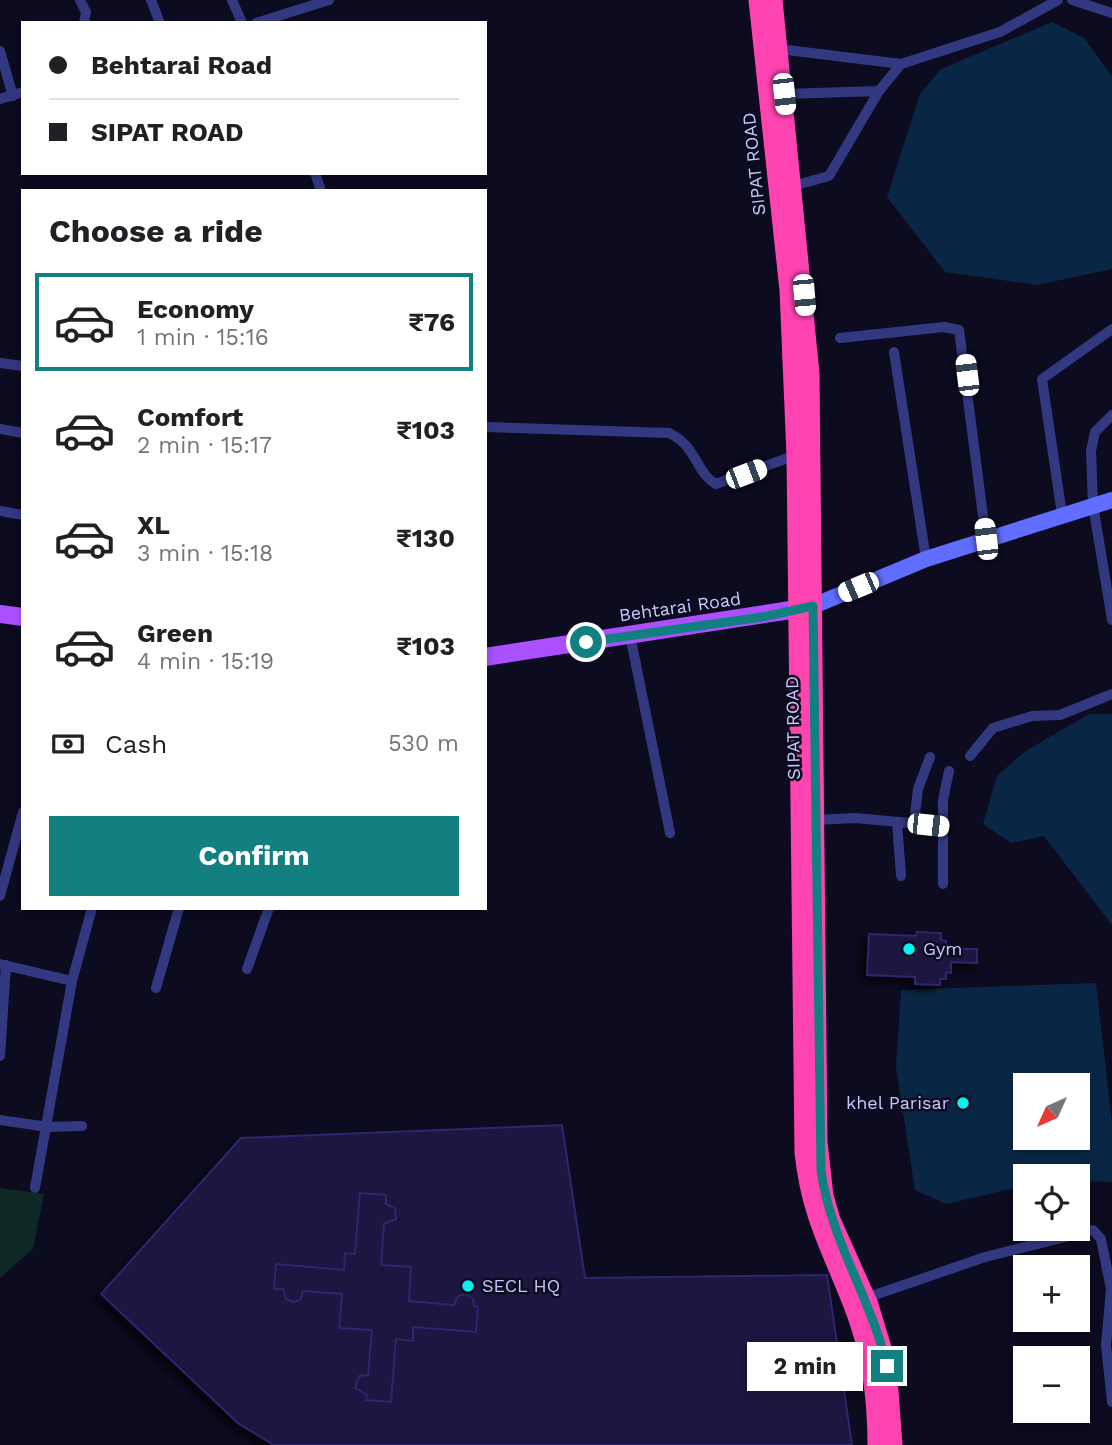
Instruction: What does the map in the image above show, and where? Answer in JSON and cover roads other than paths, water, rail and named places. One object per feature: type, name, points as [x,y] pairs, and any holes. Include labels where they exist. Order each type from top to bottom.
[{"type":"highway","name":"SIPAT ROAD","points":[[758,0],[789,290],[815,820],[821,1170],[831,1220],[866,1298],[887,1366],[893,1445]]},
{"type":"highway","name":"SIPAT ROAD","points":[[773,0],[810,374],[806,608],[804,1152],[807,1188],[817,1223],[866,1343],[873,1376],[877,1445]]},
{"type":"main road","name":"Behtarai Road","points":[[487,657],[806,608]]},
{"type":"main road","points":[[0,614],[21,617]]},
{"type":"street","points":[[80,0],[86,12],[84,21]]},
{"type":"street","points":[[151,0],[159,21]]},
{"type":"street","points":[[232,0],[241,21]]},
{"type":"street","points":[[275,21],[329,0]]},
{"type":"street","points":[[779,48],[901,64],[1000,32],[1058,0]]},
{"type":"street","points":[[1072,0],[1112,13]]},
{"type":"street","points":[[0,51],[18,94],[0,99]]},
{"type":"street","points":[[793,186],[828,176],[879,92],[901,64]]},
{"type":"street","points":[[784,94],[879,92]]},
{"type":"street","points":[[840,338],[944,327],[959,330],[986,539]]},
{"type":"street","points":[[1062,514],[1042,379],[1112,329]]},
{"type":"street","points":[[894,352],[926,559]]},
{"type":"street","points":[[0,363],[21,366]]},
{"type":"street","points":[[1112,415],[1102,423],[1092,440],[1094,505],[1112,617]]},
{"type":"street","points":[[487,427],[668,433],[687,444],[708,478],[716,484],[796,455]]},
{"type":"street","points":[[0,429],[21,433]]},
{"type":"street","points":[[806,608],[926,559],[1112,500]]},
{"type":"street","points":[[0,511],[21,515]]},
{"type":"street","points":[[630,635],[670,833]]},
{"type":"street","points":[[970,756],[993,729],[1032,716],[1060,715],[1112,694]]},
{"type":"street","points":[[914,823],[918,789],[930,757]]},
{"type":"street","points":[[943,884],[942,826],[949,771]]},
{"type":"street","points":[[815,820],[855,818],[942,826]]},
{"type":"street","points":[[0,896],[21,819]]},
{"type":"street","points":[[897,822],[901,876]]},
{"type":"street","points":[[35,1188],[72,981],[91,910]]},
{"type":"street","points":[[156,988],[177,910]]},
{"type":"street","points":[[247,969],[268,910]]},
{"type":"street","points":[[0,1056],[3,964],[72,981]]},
{"type":"street","points":[[0,1120],[48,1126],[82,1126]]},
{"type":"street","points":[[866,1298],[985,1257],[1093,1230],[1101,1239],[1111,1289],[1106,1345],[1112,1402]]},
{"type":"water","points":[[1052,22],[1084,38],[1112,76],[1112,269],[1037,285],[945,272],[887,197],[920,94],[941,69]]},
{"type":"water","points":[[1089,714],[1112,714],[1112,925],[1044,836],[1011,843],[983,824],[997,776],[1024,752]]},
{"type":"water","name":"khel Parisar","points":[[1096,983],[1112,1122],[1112,1182],[1090,1181],[1090,1164],[1013,1164],[1013,1189],[946,1204],[915,1190],[896,1068],[901,990]]},
{"type":"place","name":"Gym","points":[[909,949]]},
{"type":"place","name":"khel Parisar","points":[[963,1103]]},
{"type":"place","name":"SECL HQ","points":[[468,1286]]}]
